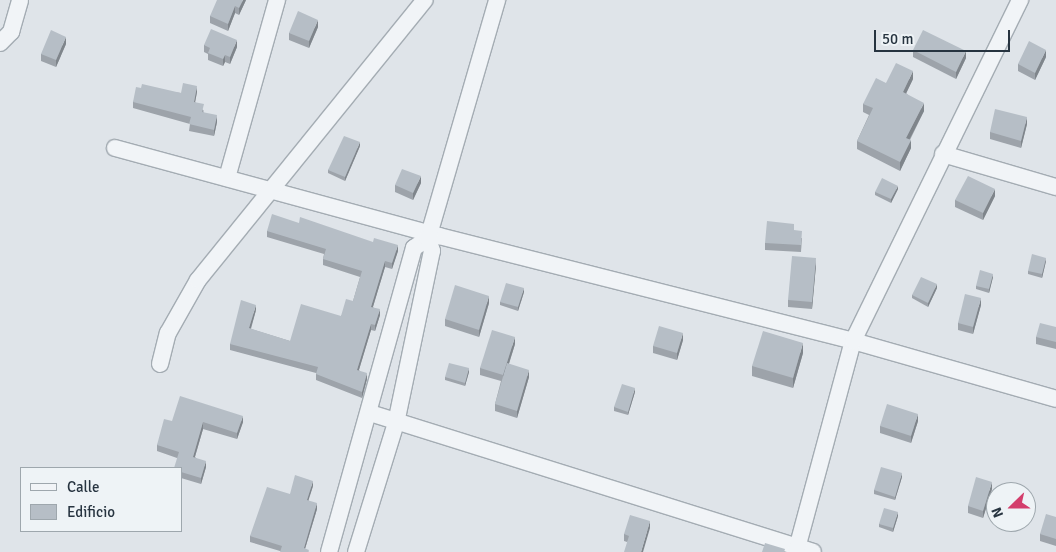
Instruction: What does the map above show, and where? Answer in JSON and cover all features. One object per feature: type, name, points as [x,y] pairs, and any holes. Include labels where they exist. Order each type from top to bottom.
[{"type":"street","points":[[0,43],[11,32],[20,0]]},
{"type":"street","points":[[227,178],[277,0]]},
{"type":"street","points":[[160,364],[168,333],[198,280],[425,0]]},
{"type":"street","points":[[356,552],[396,423],[432,252],[428,236],[497,0]]},
{"type":"street","points":[[797,550],[853,341],[1020,0]]},
{"type":"street","points":[[115,148],[271,190],[428,236],[853,341],[1056,400]]},
{"type":"street","points":[[943,154],[1056,187]]},
{"type":"street","points":[[329,552],[370,413],[414,248],[428,236]]},
{"type":"street","points":[[370,413],[396,423],[797,550],[813,552]]},
{"type":"building","points":[[217,0],[243,0],[239,8],[235,6],[228,24],[210,16]]},
{"type":"building","points":[[298,11],[318,20],[309,41],[289,33]]},
{"type":"building","points":[[211,29],[237,40],[230,57],[225,55],[223,59],[208,53],[210,48],[204,45]]},
{"type":"building","points":[[51,30],[66,37],[56,60],[41,54]]},
{"type":"building","points":[[923,30],[966,51],[956,72],[913,50]]},
{"type":"building","points":[[1029,41],[1046,50],[1035,73],[1018,64]]},
{"type":"building","points":[[896,63],[913,71],[903,92],[924,103],[906,138],[911,140],[900,162],[857,141],[873,108],[863,104],[876,78],[886,83]]},
{"type":"building","points":[[183,83],[197,86],[194,102],[204,104],[202,112],[217,115],[214,130],[189,124],[191,117],[133,102],[136,87],[141,88],[142,84],[181,93]]},
{"type":"building","points":[[995,109],[1027,117],[1021,141],[990,132]]},
{"type":"building","points":[[344,136],[360,142],[345,177],[328,170]]},
{"type":"building","points":[[402,169],[421,176],[413,193],[395,185]]},
{"type":"building","points":[[968,176],[995,189],[983,213],[955,200]]},
{"type":"building","points":[[882,178],[898,186],[891,199],[875,192]]},
{"type":"building","points":[[272,214],[299,223],[300,217],[373,242],[374,238],[398,245],[392,263],[385,261],[371,307],[380,309],[375,325],[371,324],[357,370],[367,373],[362,392],[316,374],[318,367],[230,344],[241,300],[256,305],[249,328],[290,341],[301,304],[341,316],[346,299],[353,301],[362,271],[323,259],[326,249],[267,231]]},
{"type":"building","points":[[767,221],[794,224],[794,230],[802,231],[801,245],[765,243]]},
{"type":"building","points":[[1032,254],[1046,258],[1042,274],[1028,271]]},
{"type":"building","points":[[792,256],[816,258],[812,302],[788,300]]},
{"type":"building","points":[[980,270],[993,274],[989,289],[976,286]]},
{"type":"building","points":[[921,277],[937,284],[928,303],[912,295]]},
{"type":"building","points":[[506,283],[524,288],[518,307],[500,302]]},
{"type":"building","points":[[455,285],[489,296],[479,330],[445,319]]},
{"type":"building","points":[[965,294],[981,298],[973,327],[958,323]]},
{"type":"building","points":[[1040,323],[1056,327],[1056,342],[1036,337]]},
{"type":"building","points":[[659,326],[683,333],[677,353],[653,346]]},
{"type":"building","points":[[492,330],[515,337],[503,375],[480,368]]},
{"type":"building","points":[[763,331],[803,343],[793,378],[752,366]]},
{"type":"building","points":[[449,363],[469,368],[465,383],[445,377]]},
{"type":"building","points":[[507,363],[529,370],[517,411],[495,404]]},
{"type":"building","points":[[622,384],[635,388],[628,412],[614,407]]},
{"type":"building","points":[[180,396],[243,416],[237,433],[203,422],[193,457],[206,461],[201,478],[182,472],[182,467],[174,467],[179,452],[157,445],[164,419],[172,421]]},
{"type":"building","points":[[887,404],[918,414],[911,436],[880,426]]},
{"type":"building","points":[[881,467],[902,473],[895,497],[874,490]]},
{"type":"building","points":[[295,475],[313,481],[307,500],[317,503],[304,548],[309,550],[308,552],[280,552],[282,546],[250,536],[267,487],[290,494]]},
{"type":"building","points":[[976,477],[992,482],[986,482],[986,501],[983,511],[968,506]]},
{"type":"building","points":[[884,508],[898,512],[893,528],[879,524]]},
{"type":"building","points":[[1046,514],[1056,517],[1056,539],[1040,534]]},
{"type":"building","points":[[630,515],[650,521],[641,552],[624,552],[629,536],[624,534]]},
{"type":"building","points":[[765,543],[785,549],[784,552],[762,552]]}]
